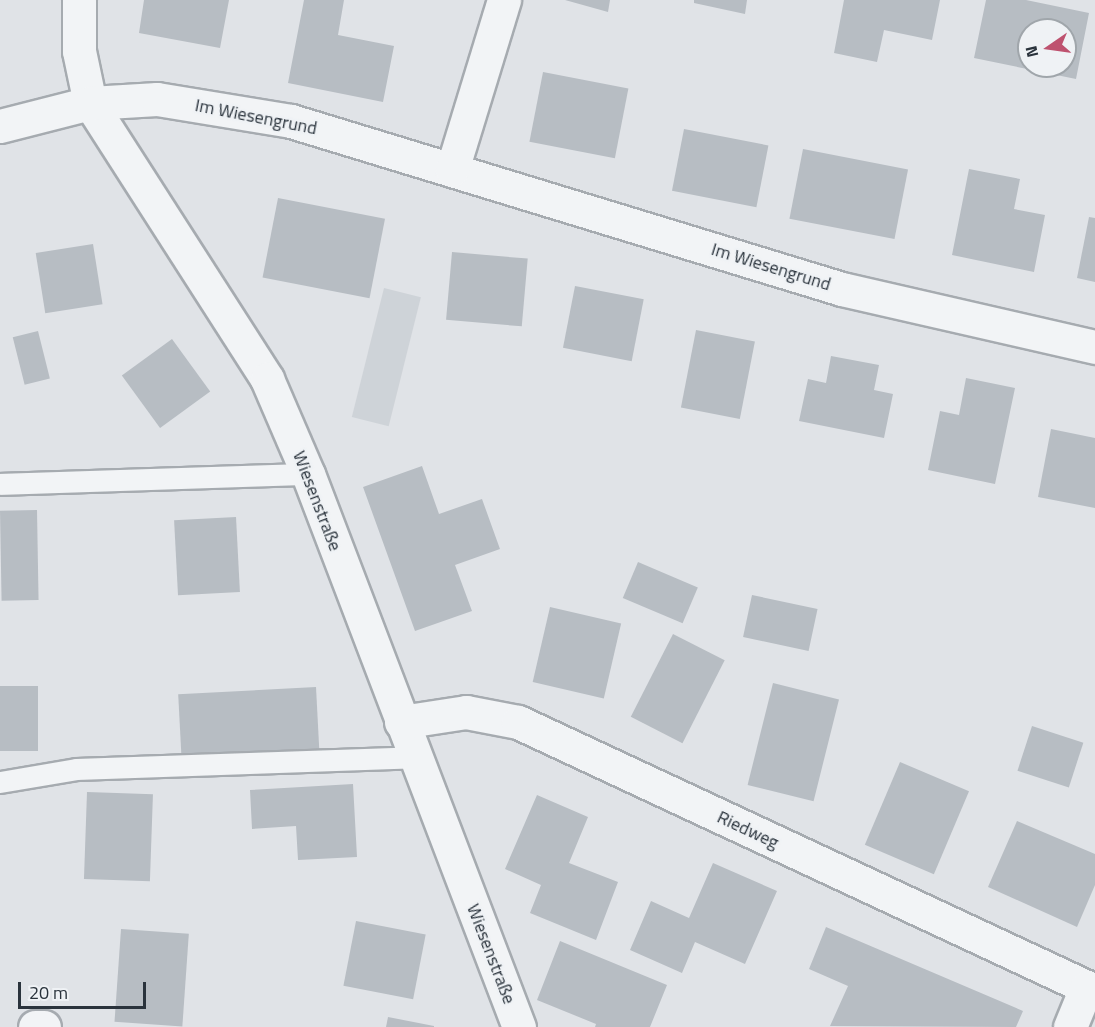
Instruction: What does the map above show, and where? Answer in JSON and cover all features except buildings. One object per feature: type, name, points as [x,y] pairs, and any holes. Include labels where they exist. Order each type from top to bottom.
[{"type":"street","name":"Wiesenstraße","points":[[79,0],[79,51],[90,103],[267,379],[308,474],[519,1027]]},
{"type":"street","points":[[452,170],[504,0]]},
{"type":"street","name":"Im Wiesengrund","points":[[0,126],[90,103],[157,99],[291,121],[842,289],[1095,347]]},
{"type":"street","name":"Riedweg","points":[[401,722],[466,712],[518,722],[1090,989],[1070,1027]]},
{"type":"street","points":[[35,1027],[44,1027]]},
{"type":"lane","points":[[0,484],[308,474]]},
{"type":"lane","points":[[0,782],[76,769],[415,757]]},
{"type":"shaded area","points":[[384,288],[421,297],[389,426],[352,417]]}]
